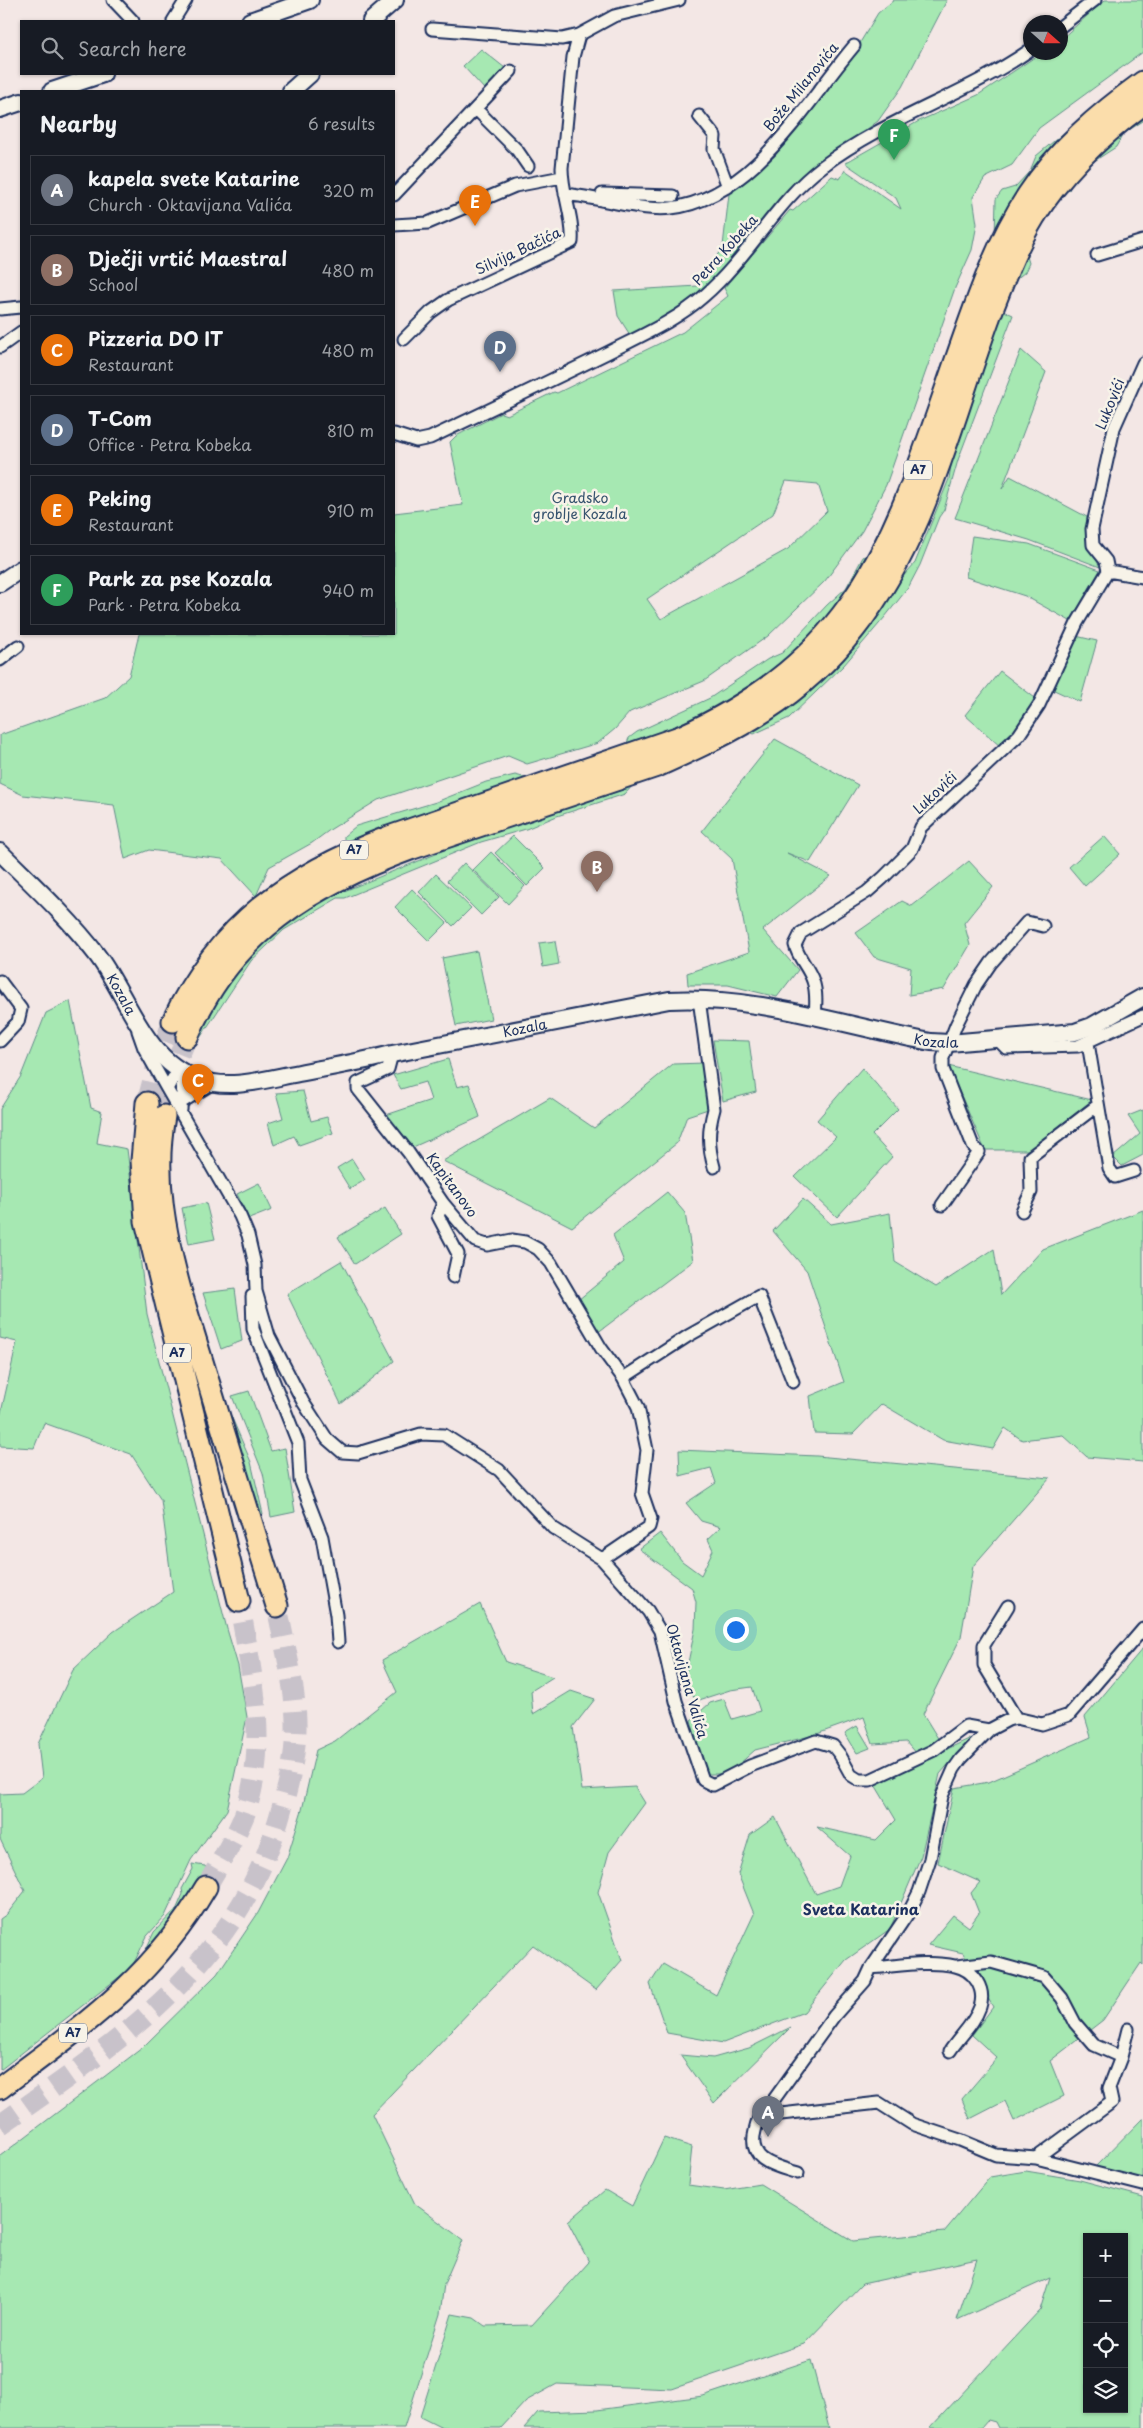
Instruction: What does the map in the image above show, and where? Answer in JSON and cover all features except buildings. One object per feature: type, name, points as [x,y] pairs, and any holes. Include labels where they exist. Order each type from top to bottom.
[{"type":"highway","name":"A7","points":[[173,1021],[198,978],[231,936],[265,904],[304,876],[345,854],[389,837],[612,762],[687,734],[723,716],[762,692],[816,646],[860,591],[894,529],[917,473],[987,273],[1013,219],[1045,171],[1077,135],[1143,82]]},
{"type":"highway","name":"A7","points":[[187,1038],[207,997],[250,941],[286,910],[326,885],[373,863],[413,848],[657,766],[759,716],[822,665],[855,629],[892,574],[930,488],[1006,274],[1033,218],[1056,186],[1082,156],[1116,124],[1143,104]]},
{"type":"highway","name":"A7","points":[[147,1103],[142,1168],[146,1221],[239,1601]]},
{"type":"highway","name":"A7","points":[[176,1109],[160,1177],[161,1201],[169,1247],[181,1293],[277,1606]]},
{"type":"highway","name":"A7","points":[[1,2087],[77,2030],[140,1975],[170,1942],[206,1887]]},
{"type":"main road","points":[[253,20],[310,0]]},
{"type":"main road","points":[[372,20],[395,0]]},
{"type":"main road","points":[[55,90],[99,75]]},
{"type":"main road","points":[[292,90],[309,75]]},
{"type":"main road","points":[[0,109],[20,102]]},
{"type":"main road","points":[[0,583],[20,570]]},
{"type":"main road","name":"Kozala","points":[[0,853],[70,923],[98,956],[132,1013],[165,1058],[183,1073],[213,1083],[246,1083],[670,1000],[699,999],[742,1004],[815,1017],[909,1038],[950,1043],[1075,1032],[1092,1026],[1143,997]]},
{"type":"street","points":[[113,0],[131,20]]},
{"type":"street","points":[[174,20],[186,0]]},
{"type":"street","points":[[432,29],[562,39],[579,35],[614,16],[679,0]]},
{"type":"street","points":[[1068,21],[1096,0]]},
{"type":"street","name":"Silvija Bačića","points":[[404,340],[431,312],[448,300],[572,242],[572,224],[562,177],[573,57],[579,35]]},
{"type":"street","name":"Bože Milanovića","points":[[566,194],[595,197],[642,206],[670,208],[694,202],[728,187],[792,126],[822,83],[854,46]]},
{"type":"street","name":"Petra Kobeka","points":[[395,434],[416,441],[430,438],[603,355],[686,310],[725,276],[791,197],[824,165],[893,124],[986,78],[1023,54]]},
{"type":"street","points":[[395,194],[511,71]]},
{"type":"street","points":[[476,109],[517,150],[528,166]]},
{"type":"street","points":[[699,116],[715,136],[714,149],[728,187]]},
{"type":"street","points":[[395,225],[428,222],[515,186],[562,177]]},
{"type":"street","points":[[595,197],[600,194],[627,193],[673,196]]},
{"type":"street","points":[[1098,255],[1143,241]]},
{"type":"street","points":[[0,309],[20,307]]},
{"type":"street","points":[[0,347],[20,333]]},
{"type":"street","name":"Lukovići","points":[[815,1017],[816,998],[813,981],[797,953],[795,944],[802,933],[867,892],[883,878],[912,849],[920,827],[1019,735],[1039,705],[1076,623],[1108,571],[1106,561],[1093,545],[1092,529],[1114,428],[1143,364]]},
{"type":"street","points":[[1108,571],[1143,576]]},
{"type":"street","points":[[0,660],[18,646]]},
{"type":"street","points":[[942,1204],[979,1152],[973,1146],[943,1069],[943,1058],[964,1008],[991,963],[1027,922],[1043,926]]},
{"type":"street","points":[[0,981],[22,1009],[18,1022],[0,1041]]},
{"type":"street","points":[[699,999],[714,1109],[709,1125],[708,1139],[714,1168]]},
{"type":"street","name":"Oktavijana Valića","points":[[132,1013],[144,1048],[176,1109],[240,1216],[248,1235],[255,1265],[256,1291],[269,1336],[303,1402],[334,1446],[342,1452],[358,1453],[421,1434],[444,1435],[499,1470],[553,1528],[602,1558],[648,1611],[660,1631],[676,1701],[703,1780],[713,1785],[750,1766],[816,1741],[833,1746],[851,1775],[859,1780],[870,1780],[934,1750],[966,1726],[989,1730]]},
{"type":"street","points":[[999,1040],[1004,1047],[1015,1049],[1078,1046],[1143,1016]]},
{"type":"street","points":[[1088,1042],[1109,1168],[1114,1177],[1134,1170]]},
{"type":"street","name":"Kapitanovo","points":[[392,1054],[388,1069],[362,1079],[358,1082],[358,1089],[408,1152],[443,1203],[475,1240],[487,1244],[512,1240],[525,1242],[538,1249],[551,1263],[601,1348],[623,1378],[638,1407],[647,1450],[642,1493],[651,1519],[649,1527],[644,1532],[602,1558]]},
{"type":"street","points":[[167,1089],[173,1078],[183,1073]]},
{"type":"street","points":[[176,1109],[183,1073]]},
{"type":"street","points":[[176,1109],[213,1083]]},
{"type":"street","points":[[1022,1211],[1031,1192],[1030,1157],[1098,1106]]},
{"type":"street","points":[[443,1203],[438,1216],[458,1254],[453,1277]]},
{"type":"street","name":"Oktavijana Valića","points":[[256,1291],[252,1297],[253,1329],[298,1443],[300,1480],[322,1538],[336,1615],[338,1642]]},
{"type":"street","points":[[623,1378],[688,1336],[758,1296],[793,1382]]},
{"type":"street","points":[[1008,1606],[984,1646],[984,1665],[1016,1718]]},
{"type":"street","points":[[798,2173],[772,2164],[756,2154],[752,2142],[759,2114],[770,2105],[834,2016],[865,1981],[871,1968],[909,1912],[919,1892],[930,1859],[942,1796],[954,1769],[989,1730],[1016,1718],[1042,1724],[1069,1715],[1143,1629]]},
{"type":"street","points":[[871,1968],[917,1964],[957,1966],[991,1962],[1044,1977],[1062,1998],[1075,2023],[1094,2045],[1122,2057]]},
{"type":"street","points":[[950,2051],[972,2023],[980,2006],[982,1992],[976,1978],[957,1966]]},
{"type":"street","points":[[1036,2158],[1112,2102],[1109,2088],[1122,2057],[1128,2029]]},
{"type":"street","points":[[770,2105],[774,2112],[781,2114],[879,2104],[912,2124],[960,2140],[996,2155],[1036,2158],[1143,2185]]},
{"type":"green space","points":[[894,0],[947,0],[902,87],[878,121],[801,179],[725,273],[687,308],[632,338],[618,316],[614,291],[698,286],[723,246],[729,194],[775,156],[836,71],[844,69],[878,13]]},
{"type":"green space","name":"Gradsko groblje Kozala","points":[[1105,0],[1143,0],[1143,52],[1039,128],[1012,165],[985,178],[973,197],[977,224],[972,250],[955,288],[886,485],[862,531],[825,581],[768,636],[704,681],[630,712],[615,729],[598,743],[527,764],[508,756],[378,800],[312,843],[269,867],[256,896],[222,859],[149,850],[125,859],[114,805],[23,795],[0,784],[0,735],[105,698],[129,676],[139,635],[395,635],[395,513],[463,505],[450,442],[456,436],[501,413],[507,415],[554,392],[557,393],[683,332],[728,296],[724,288],[790,210],[793,211],[832,176],[840,179],[845,170],[901,209],[896,198],[845,163],[919,121],[978,95],[1030,60],[1068,60],[1068,33]],"holes":[[[786,481],[818,484],[827,511],[788,549],[661,619],[647,599],[773,514]]]},
{"type":"green space","points":[[481,49],[505,68],[485,90],[463,66]]},
{"type":"green space","points":[[1090,111],[995,237],[996,199],[1002,191],[1015,187],[1030,171],[1036,156]]},
{"type":"green space","points":[[1143,114],[1143,121],[1123,134],[1116,147],[1082,169],[1073,180],[1069,190],[1060,195],[1029,244],[1049,210],[1064,189],[1081,169],[1100,150]]},
{"type":"green space","points":[[1029,244],[1026,253],[1029,263],[1025,272],[1010,284]]},
{"type":"green space","points":[[1000,309],[1013,315],[958,460],[944,510],[939,517],[920,565],[908,588],[844,665],[789,718],[754,734],[748,731],[892,589],[915,563],[949,479],[954,444]]},
{"type":"green space","points":[[1021,350],[1046,372],[1002,489],[1010,476],[1087,517],[1086,539],[1100,567],[1029,540],[955,518]]},
{"type":"green space","points":[[972,536],[1029,544],[1100,570],[1070,621],[1025,596],[966,577]]},
{"type":"green space","points":[[875,550],[812,640],[727,706],[624,750],[629,738],[637,732],[710,698],[768,659],[782,653],[827,605],[846,588],[863,557]]},
{"type":"green space","points":[[1076,636],[1097,641],[1080,702],[1052,689]]},
{"type":"green space","points":[[1000,671],[1035,698],[1018,729],[1001,747],[965,715]]},
{"type":"green space","points":[[775,739],[858,785],[810,862],[787,853],[831,876],[763,930],[798,970],[777,997],[728,985],[688,985],[687,973],[749,952],[732,859],[702,831]]},
{"type":"green space","points":[[515,775],[535,780],[344,845],[344,836],[356,826],[436,802],[486,782]]},
{"type":"green space","points":[[634,784],[625,794],[557,816],[526,829],[481,842],[345,898],[338,898],[284,930],[251,961],[198,1041],[196,1040],[222,992],[243,960],[302,908],[436,854],[446,848]]},
{"type":"green space","points":[[513,836],[545,868],[527,886],[495,853]]},
{"type":"green space","points":[[1104,836],[1120,854],[1085,886],[1069,867]]},
{"type":"green space","points":[[491,852],[525,886],[508,904],[473,870]]},
{"type":"green space","points":[[969,861],[993,887],[964,923],[970,945],[944,989],[909,995],[911,968],[874,957],[856,933],[902,901],[912,906]]},
{"type":"green space","points":[[464,863],[499,897],[481,915],[447,881]]},
{"type":"green space","points":[[436,874],[471,908],[453,926],[419,892]]},
{"type":"green space","points":[[412,889],[447,923],[429,941],[395,907]]},
{"type":"green space","points":[[555,941],[559,964],[543,967],[539,943]]},
{"type":"green space","points":[[477,951],[491,1019],[456,1026],[442,958]]},
{"type":"green space","points":[[70,1001],[91,1108],[102,1112],[97,1143],[127,1149],[147,1314],[238,1666],[247,1717],[227,1810],[191,1860],[165,1916],[147,1936],[132,1967],[0,2070],[0,1919],[7,1914],[25,1891],[0,1839],[0,1794],[22,1793],[42,1778],[38,1744],[73,1670],[113,1632],[173,1592],[161,1500],[131,1454],[44,1423],[34,1448],[0,1446],[0,1417],[17,1342],[0,1338],[0,1109],[21,1076],[46,1013]]},
{"type":"green space","points":[[713,1040],[749,1041],[756,1092],[723,1101]]},
{"type":"green space","points":[[448,1059],[457,1087],[469,1084],[480,1117],[413,1147],[386,1115],[431,1100],[425,1082],[401,1089],[393,1075]]},
{"type":"green space","points":[[705,1063],[711,1108],[687,1116],[677,1143],[572,1227],[443,1161],[550,1098],[594,1128],[673,1064]]},
{"type":"green space","points":[[948,1066],[1092,1100],[1029,1150],[985,1150]]},
{"type":"green space","points":[[862,1068],[898,1109],[872,1135],[892,1157],[837,1217],[795,1177],[836,1137],[817,1120]]},
{"type":"green space","points":[[303,1091],[311,1121],[327,1117],[333,1133],[299,1145],[294,1136],[274,1145],[268,1123],[283,1118],[276,1093]]},
{"type":"green space","points":[[1143,1110],[1143,1155],[1122,1166],[1113,1157],[1140,1134],[1128,1116]]},
{"type":"green space","points":[[352,1159],[365,1180],[350,1189],[337,1168]]},
{"type":"green space","points":[[259,1183],[272,1210],[249,1219],[237,1194]]},
{"type":"green space","points":[[667,1192],[685,1213],[693,1261],[597,1333],[578,1300],[624,1262],[613,1235]]},
{"type":"green space","points":[[803,1199],[831,1224],[890,1213],[895,1262],[936,1287],[994,1249],[1001,1295],[1043,1249],[1143,1210],[1143,1462],[1087,1457],[1063,1435],[1022,1440],[1005,1428],[993,1449],[943,1440],[882,1404],[853,1434],[814,1433],[810,1396],[844,1382],[807,1271],[773,1231]]},
{"type":"green space","points":[[206,1203],[215,1239],[189,1244],[182,1208]]},
{"type":"green space","points":[[385,1208],[401,1234],[355,1264],[338,1237]]},
{"type":"green space","points":[[341,1261],[394,1361],[341,1404],[287,1294]]},
{"type":"green space","points":[[235,1289],[242,1341],[221,1349],[203,1293]]},
{"type":"green space","points":[[249,1391],[271,1451],[285,1448],[295,1512],[271,1517],[263,1473],[232,1396]]},
{"type":"green space","points":[[225,1402],[251,1462],[263,1514],[258,1515]]},
{"type":"green space","points":[[679,1450],[817,1456],[1050,1478],[973,1566],[961,1637],[923,1714],[939,1740],[916,1754],[906,1742],[873,1744],[864,1717],[814,1735],[755,1750],[728,1774],[705,1774],[691,1720],[710,1703],[724,1699],[732,1719],[760,1711],[752,1687],[730,1690],[696,1701],[685,1677],[695,1629],[696,1602],[692,1588],[639,1549],[660,1533],[682,1561],[701,1575],[713,1550],[708,1539],[721,1527],[701,1521],[686,1503],[716,1483],[711,1468],[680,1476]]},
{"type":"green space","points":[[480,1604],[506,1662],[553,1677],[531,1691],[533,1714],[571,1691],[595,1699],[573,1727],[582,1790],[635,1787],[645,1803],[609,1852],[598,1892],[622,1960],[596,1990],[533,1945],[372,2114],[415,2204],[463,2240],[444,2284],[440,2314],[404,2428],[0,2428],[0,2156],[142,2048],[217,1974],[258,1913],[287,1858],[302,1810],[316,1750],[335,1741],[397,1692],[382,1660]]},
{"type":"green space","points":[[1143,1648],[1143,1965],[1141,1963],[1103,2020],[1050,2061],[1064,2096],[1014,2121],[1005,2101],[970,2119],[962,2099],[997,2058],[972,2035],[993,2007],[963,1953],[928,1945],[953,1915],[969,1927],[979,1913],[971,1893],[980,1882],[938,1863],[954,1788],[989,1782],[1091,1737],[1085,1717]]},
{"type":"green space","points":[[857,1726],[870,1748],[857,1753],[845,1733]]},
{"type":"green space","points":[[971,1738],[940,1774],[921,1856],[890,1929],[846,1960],[804,2012],[723,2043],[667,2033],[650,1984],[663,1964],[716,1995],[754,1914],[738,1874],[750,1835],[775,1817],[816,1894],[839,1886],[850,1856],[817,1827],[876,1840],[896,1820],[874,1783]]},
{"type":"green space","points":[[192,1864],[205,1866],[206,1868],[197,1886],[194,1885],[191,1890],[194,1891],[187,1902],[143,1956],[154,1932],[177,1908],[183,1894],[182,1889],[193,1869]]},
{"type":"green space","points":[[791,2027],[714,2103],[680,2055],[713,2058],[749,2048]]},
{"type":"green space","points":[[1143,2118],[1143,2179],[1095,2167]]},
{"type":"green space","points":[[664,2138],[692,2147],[688,2185],[724,2190],[760,2184],[853,2241],[944,2232],[990,2177],[1026,2171],[1080,2180],[1143,2197],[1143,2428],[998,2428],[995,2422],[988,2420],[981,2428],[930,2428],[1040,2310],[1050,2278],[957,2320],[977,2259],[862,2284],[804,2344],[672,2389],[557,2384],[526,2401],[501,2428],[442,2428],[420,2417],[452,2314],[474,2318],[485,2326],[532,2325],[589,2262],[568,2222],[605,2190],[632,2206]]},
{"type":"green space","points":[[811,2360],[829,2428],[524,2428],[538,2412],[597,2410],[703,2396]]},
{"type":"tunnel","points":[[147,1103],[158,1061],[173,1021]]},
{"type":"tunnel","points":[[164,1116],[174,1068],[187,1037]]},
{"type":"tunnel","points":[[206,1887],[244,1816],[252,1789],[256,1763],[256,1709],[239,1601]]},
{"type":"tunnel","points":[[0,2125],[89,2061],[131,2028],[170,1993],[206,1955],[237,1913],[262,1865],[284,1801],[294,1751],[296,1715],[277,1606]]},
{"type":"place","name":"Park za pse Kozala","points":[[894,160]]},
{"type":"place","name":"Peking","points":[[475,226]]},
{"type":"place","name":"T-Com","points":[[500,372]]},
{"type":"place","name":"Dječji vrtić Maestral","points":[[597,892]]},
{"type":"place","name":"Pizzeria DO IT","points":[[198,1105]]},
{"type":"place","name":"kapela svete Katarine","points":[[768,2137]]},
{"type":"district","name":"Sveta Katarina","points":[[861,1910]]}]
